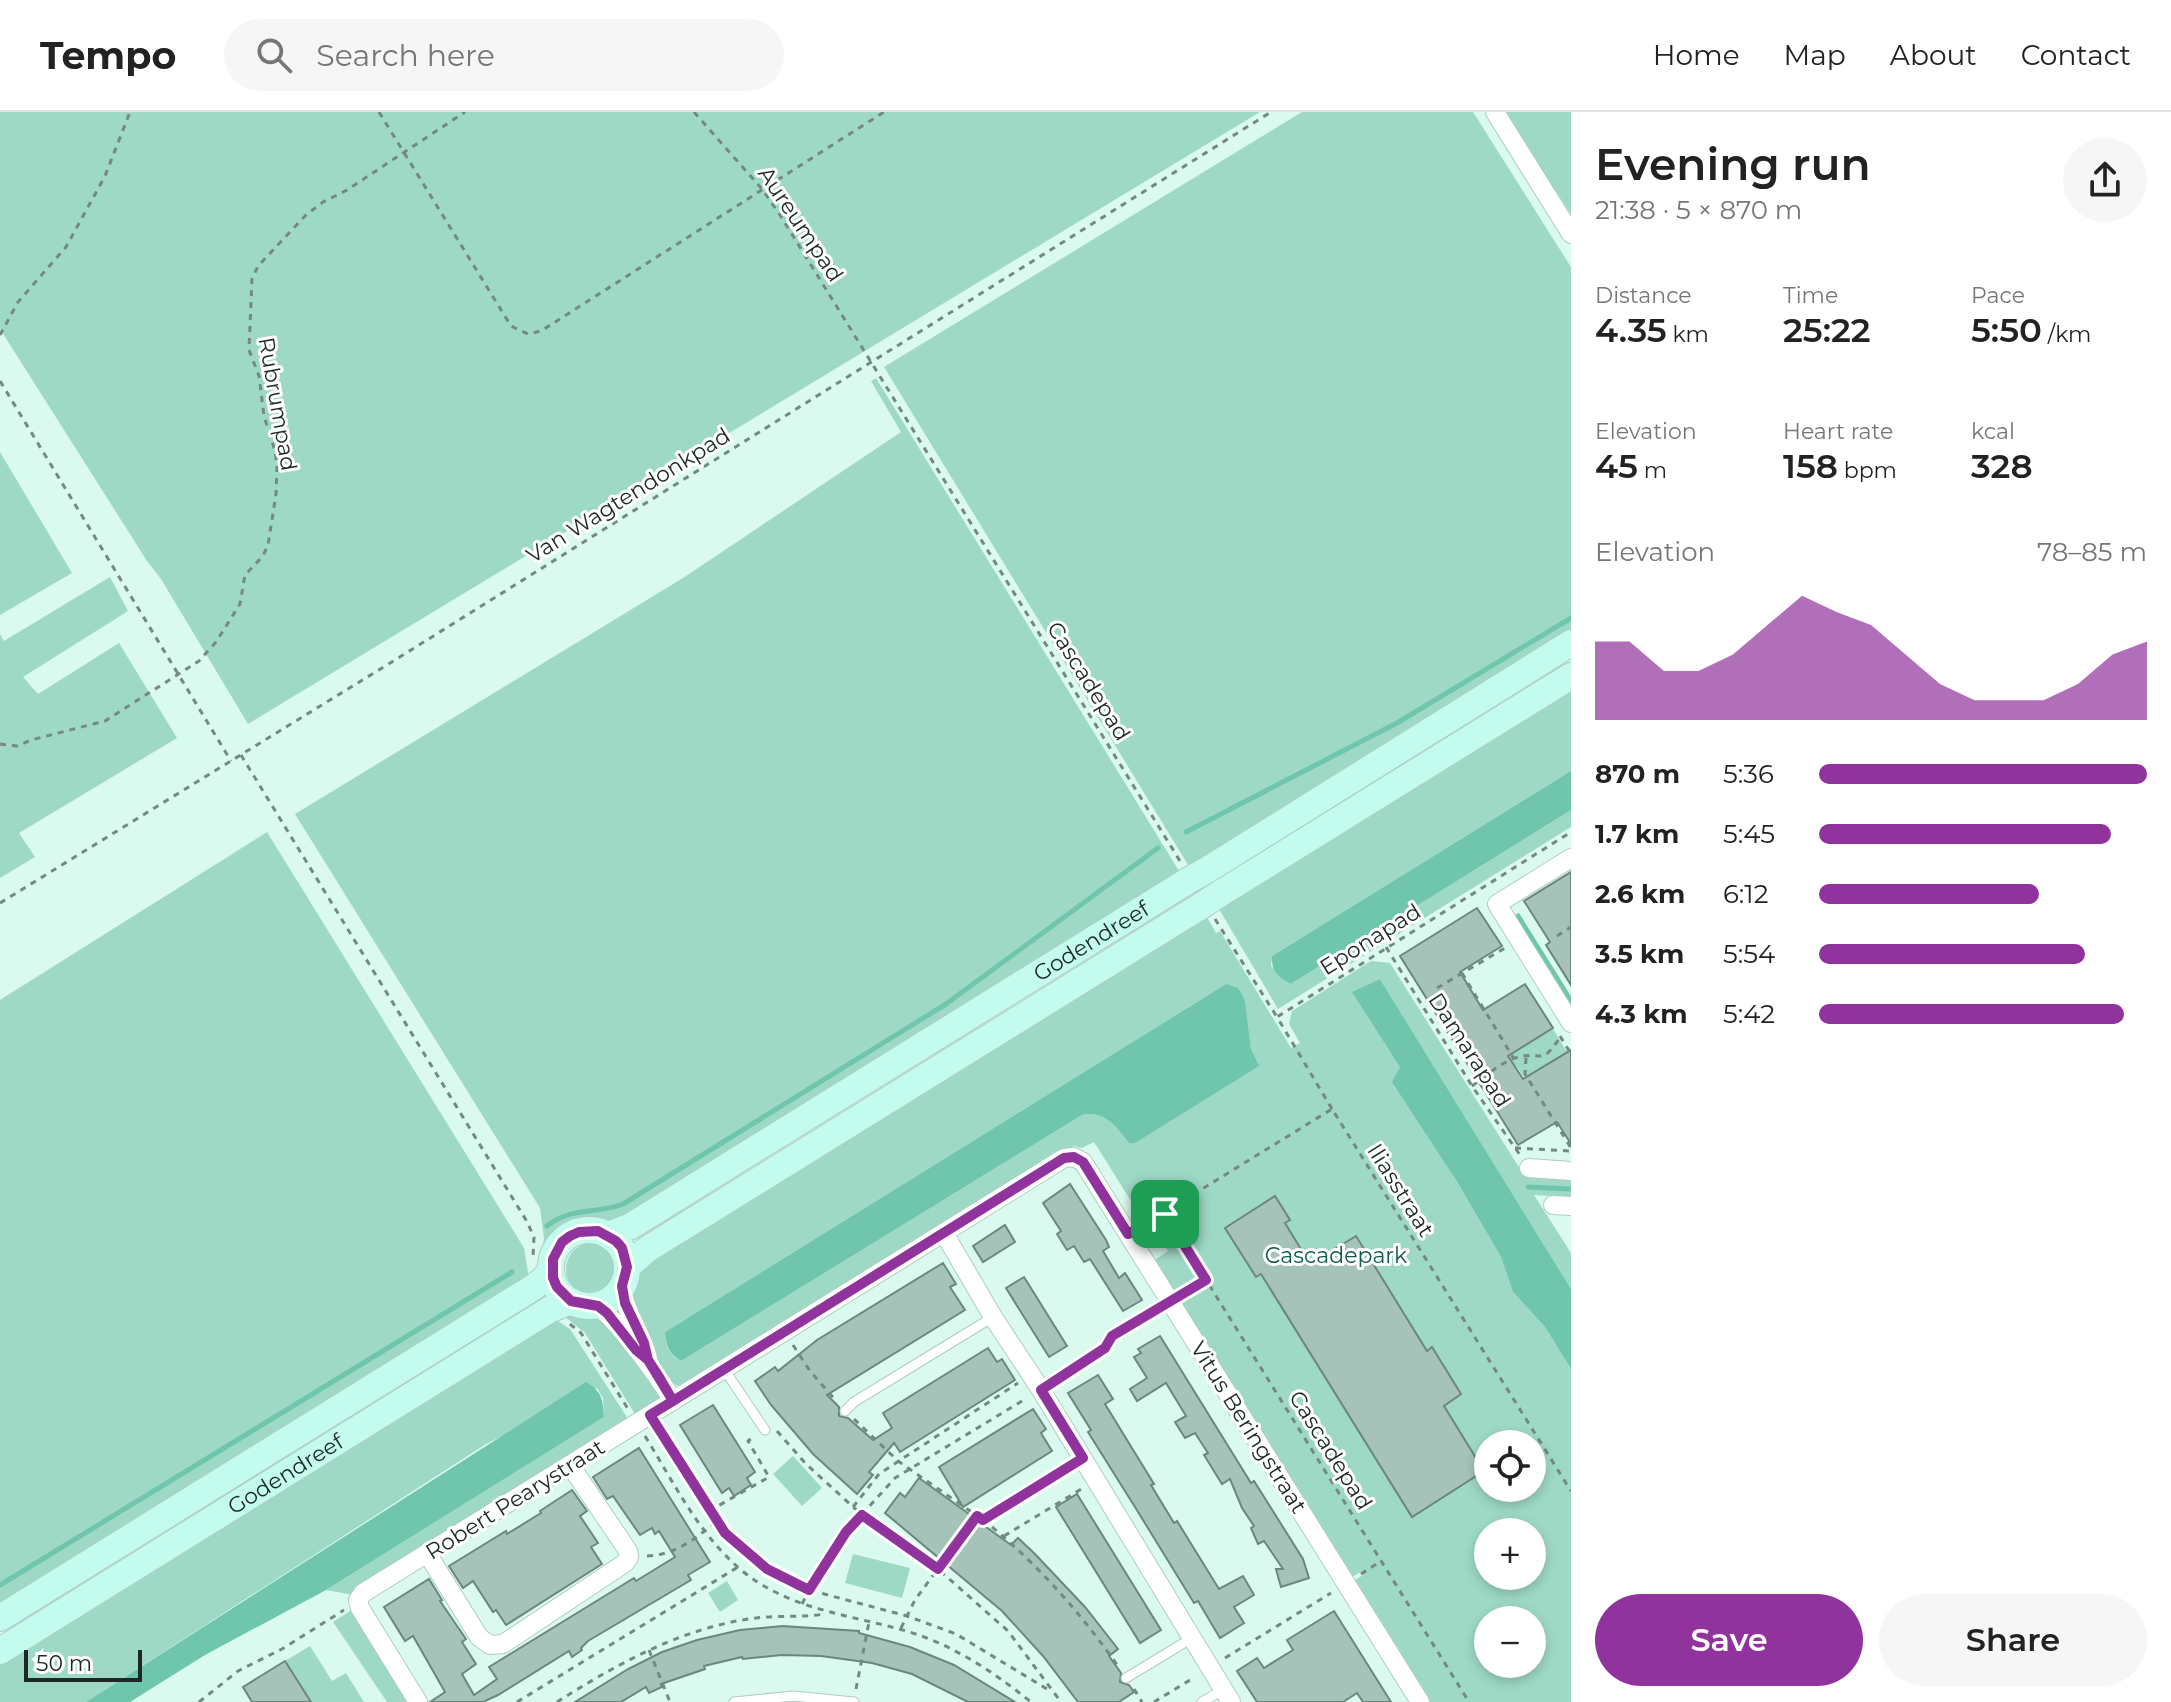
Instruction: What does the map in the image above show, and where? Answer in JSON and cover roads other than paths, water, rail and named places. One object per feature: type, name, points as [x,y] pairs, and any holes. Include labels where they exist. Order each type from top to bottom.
[{"type":"main road","name":"Godendreef","points":[[608,1235],[631,1226],[1193,874],[1571,643]]},
{"type":"main road","name":"Godendreef","points":[[625,1277],[646,1250],[1211,903],[1571,676]]},
{"type":"main road","points":[[589,1230],[608,1235],[622,1248],[625,1277],[610,1299],[582,1303],[557,1287],[551,1269],[556,1250],[570,1236],[589,1230]]},
{"type":"main road","name":"Godendreef","points":[[0,1618],[534,1287],[551,1269]]},
{"type":"main road","name":"Godendreef","points":[[0,1651],[549,1310],[582,1303]]},
{"type":"street","points":[[1495,112],[1571,234]]},
{"type":"street","points":[[1566,1030],[1497,904],[1571,858]]},
{"type":"street","name":"Robert Pearystraat","points":[[418,1702],[360,1608],[358,1600],[363,1593],[1064,1158],[1074,1157]]},
{"type":"street","name":"Vitus Beringstraat","points":[[1074,1157],[1083,1162],[1420,1702]]},
{"type":"street","points":[[1529,1168],[1571,1171]]},
{"type":"street","points":[[944,1233],[1227,1696]]},
{"type":"street","points":[[625,1277],[625,1303],[644,1343],[648,1360],[673,1401]]},
{"type":"street","points":[[582,1303],[607,1313],[636,1350],[648,1360]]},
{"type":"street","points":[[427,1553],[479,1637],[484,1642],[503,1644],[625,1563],[629,1557],[570,1465]]},
{"type":"lane","points":[[845,1411],[854,1402],[993,1317]]},
{"type":"lane","points":[[724,1369],[765,1430]]},
{"type":"lane","points":[[983,1520],[1083,1458]]},
{"type":"lane","points":[[1126,1678],[1192,1638]]},
{"type":"lane","points":[[734,1702],[793,1696],[854,1702]]},
{"type":"lane","points":[[1202,1702],[1227,1696]]},
{"type":"waterway","points":[[1186,832],[1397,723],[1571,618]]},
{"type":"waterway","points":[[547,1226],[575,1213],[623,1204],[946,1004],[1158,848]]},
{"type":"waterway","points":[[1518,916],[1571,1001]]},
{"type":"waterway","points":[[1528,1187],[1571,1189]]},
{"type":"waterway","points":[[0,1585],[512,1272]]},
{"type":"park label","name":"Cascadepark","points":[[1336,1255]]}]
